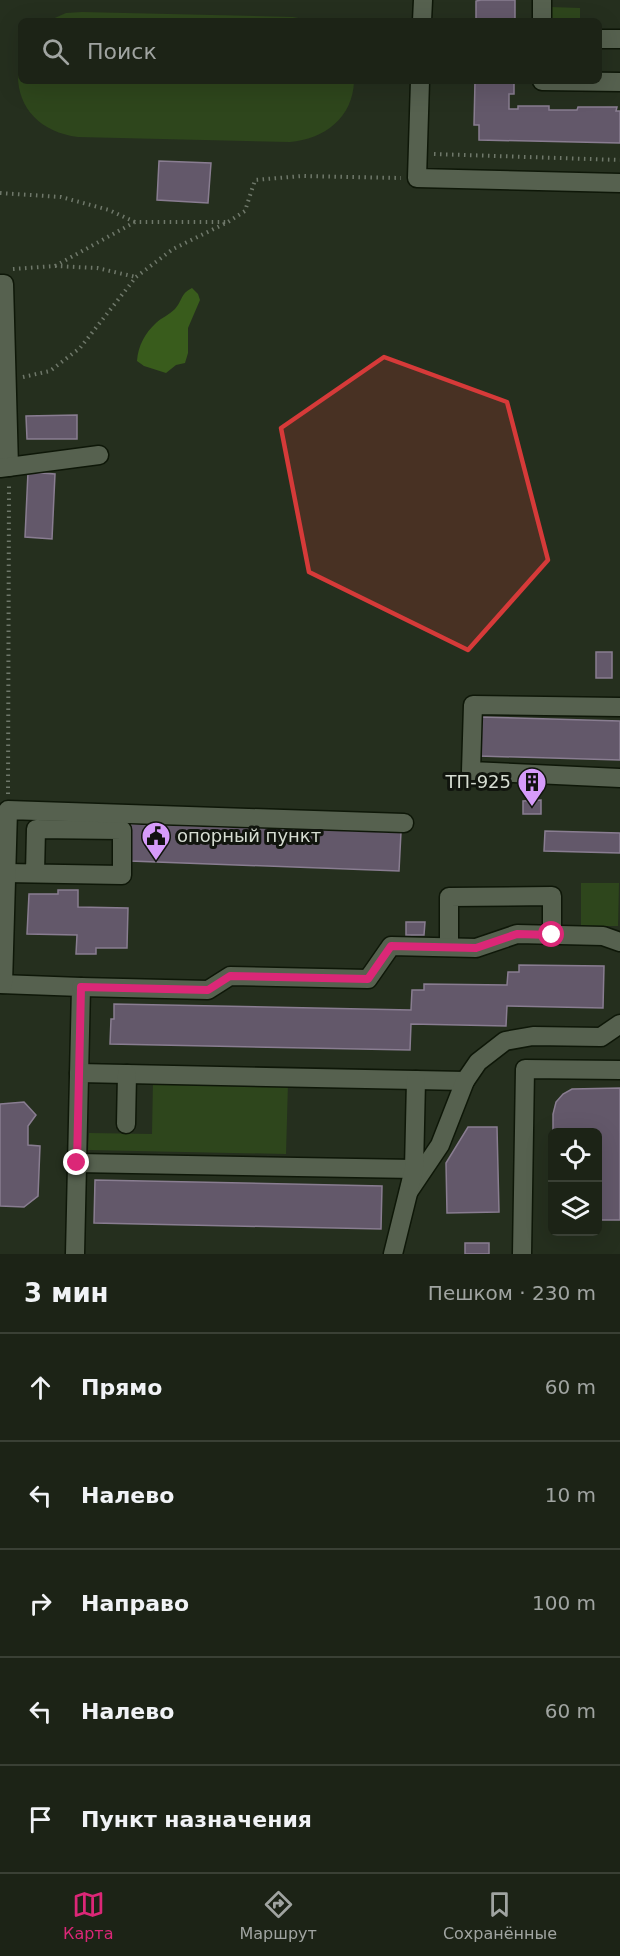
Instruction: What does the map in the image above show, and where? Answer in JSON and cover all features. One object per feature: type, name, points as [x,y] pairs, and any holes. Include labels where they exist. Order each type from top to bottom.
[{"type":"lane","points":[[422,18],[423,0]]},
{"type":"lane","points":[[542,0],[542,18]]},
{"type":"lane","points":[[602,39],[620,39]]},
{"type":"lane","points":[[602,82],[620,82]]},
{"type":"lane","points":[[420,84],[417,178],[620,183]]},
{"type":"lane","points":[[0,284],[4,284],[7,380],[4,467],[99,456]]},
{"type":"lane","points":[[620,707],[473,705],[471,771],[620,778]]},
{"type":"lane","points":[[404,823],[8,810],[1,984],[208,990],[230,976],[368,979],[391,946],[476,948],[517,934],[603,936],[620,942]]},
{"type":"lane","points":[[6,873],[122,875],[122,830],[36,829],[35,873]]},
{"type":"lane","points":[[449,947],[449,897],[552,896],[552,935]]},
{"type":"lane","points":[[75,1254],[81,987]]},
{"type":"lane","points":[[409,1191],[440,1145],[465,1081],[478,1062],[505,1041],[533,1036],[601,1037],[620,1024]]},
{"type":"lane","points":[[522,1254],[525,1069],[620,1070]]},
{"type":"lane","points":[[79,1073],[465,1081]]},
{"type":"lane","points":[[126,1124],[127,1074]]},
{"type":"lane","points":[[393,1254],[414,1169],[416,1080]]},
{"type":"lane","points":[[77,1163],[414,1169]]},
{"type":"path","points":[[418,154],[620,160]]},
{"type":"path","points":[[7,380],[50,370],[80,348],[136,277],[173,249],[245,211],[255,180],[302,176],[417,178]]},
{"type":"path","points":[[0,193],[61,197],[109,210],[135,222],[228,222]]},
{"type":"path","points":[[55,266],[135,222]]},
{"type":"path","points":[[11,269],[55,266],[97,268],[136,277]]},
{"type":"path","points":[[4,467],[8,810]]},
{"type":"highlighted area","points":[[384,357],[507,402],[548,560],[468,650],[309,572],[281,428]]},
{"type":"shaded area","points":[[551,7],[580,8],[580,18],[550,18]]},
{"type":"shaded area","points":[[82,12],[298,18],[55,18],[66,13]]},
{"type":"shaded area","points":[[19,84],[354,84],[348,106],[334,124],[314,136],[290,142],[78,137],[48,128],[28,110]]},
{"type":"shaded area","points":[[192,288],[200,300],[188,328],[188,353],[185,363],[176,365],[166,373],[144,366],[137,361],[145,335],[156,323],[175,309],[183,295]]},
{"type":"shaded area","points":[[581,883],[619,883],[618,926],[581,926]]},
{"type":"shaded area","points":[[153,1080],[288,1083],[286,1154],[88,1150],[89,1133],[152,1134]]},
{"type":"building","points":[[515,0],[515,18],[476,18],[476,1]]},
{"type":"building","points":[[475,84],[514,84],[514,94],[509,94],[509,109],[518,109],[518,106],[549,106],[549,110],[617,107],[616,111],[620,111],[620,143],[479,140],[479,125],[474,125]]},
{"type":"building","points":[[159,161],[211,163],[208,203],[157,200]]},
{"type":"building","points":[[77,415],[77,439],[27,439],[26,416]]},
{"type":"building","points":[[28,472],[55,474],[52,539],[25,537]]},
{"type":"building","points":[[596,652],[612,652],[612,678],[596,678]]},
{"type":"building","points":[[480,717],[620,721],[620,760],[479,756]]},
{"type":"building","name":"ТП-925","points":[[541,800],[541,814],[523,814],[523,801]]},
{"type":"building","points":[[131,824],[401,832],[399,871],[130,861]]},
{"type":"building","points":[[545,831],[620,833],[620,853],[544,851]]},
{"type":"building","points":[[58,890],[78,890],[78,907],[128,908],[127,948],[96,948],[96,954],[76,954],[77,935],[27,934],[29,894],[58,894]]},
{"type":"building","points":[[406,922],[425,922],[424,935],[406,935]]},
{"type":"building","points":[[519,965],[604,966],[603,1008],[507,1006],[506,1026],[411,1024],[410,1050],[110,1044],[114,1004],[411,1010],[412,990],[424,990],[424,984],[507,985],[508,972],[519,972]]},
{"type":"building","points":[[620,1088],[620,1220],[602,1220],[602,1128],[553,1128],[556,1102],[572,1089]]},
{"type":"building","points":[[24,1102],[36,1115],[28,1126],[28,1145],[40,1146],[38,1196],[24,1207],[0,1206],[0,1104]]},
{"type":"building","points":[[468,1127],[497,1127],[499,1212],[447,1213],[446,1163]]},
{"type":"building","points":[[95,1180],[382,1186],[381,1229],[94,1223]]},
{"type":"building","points":[[465,1243],[489,1243],[489,1254],[465,1254]]},
{"type":"place","name":"ТП-925","points":[[532,808]]},
{"type":"place","name":"опорный пункт","points":[[156,862]]},
{"type":"route","points":[[77,1163],[81,987],[208,990],[230,976],[368,979],[391,946],[476,948],[517,934],[552,935]]}]
